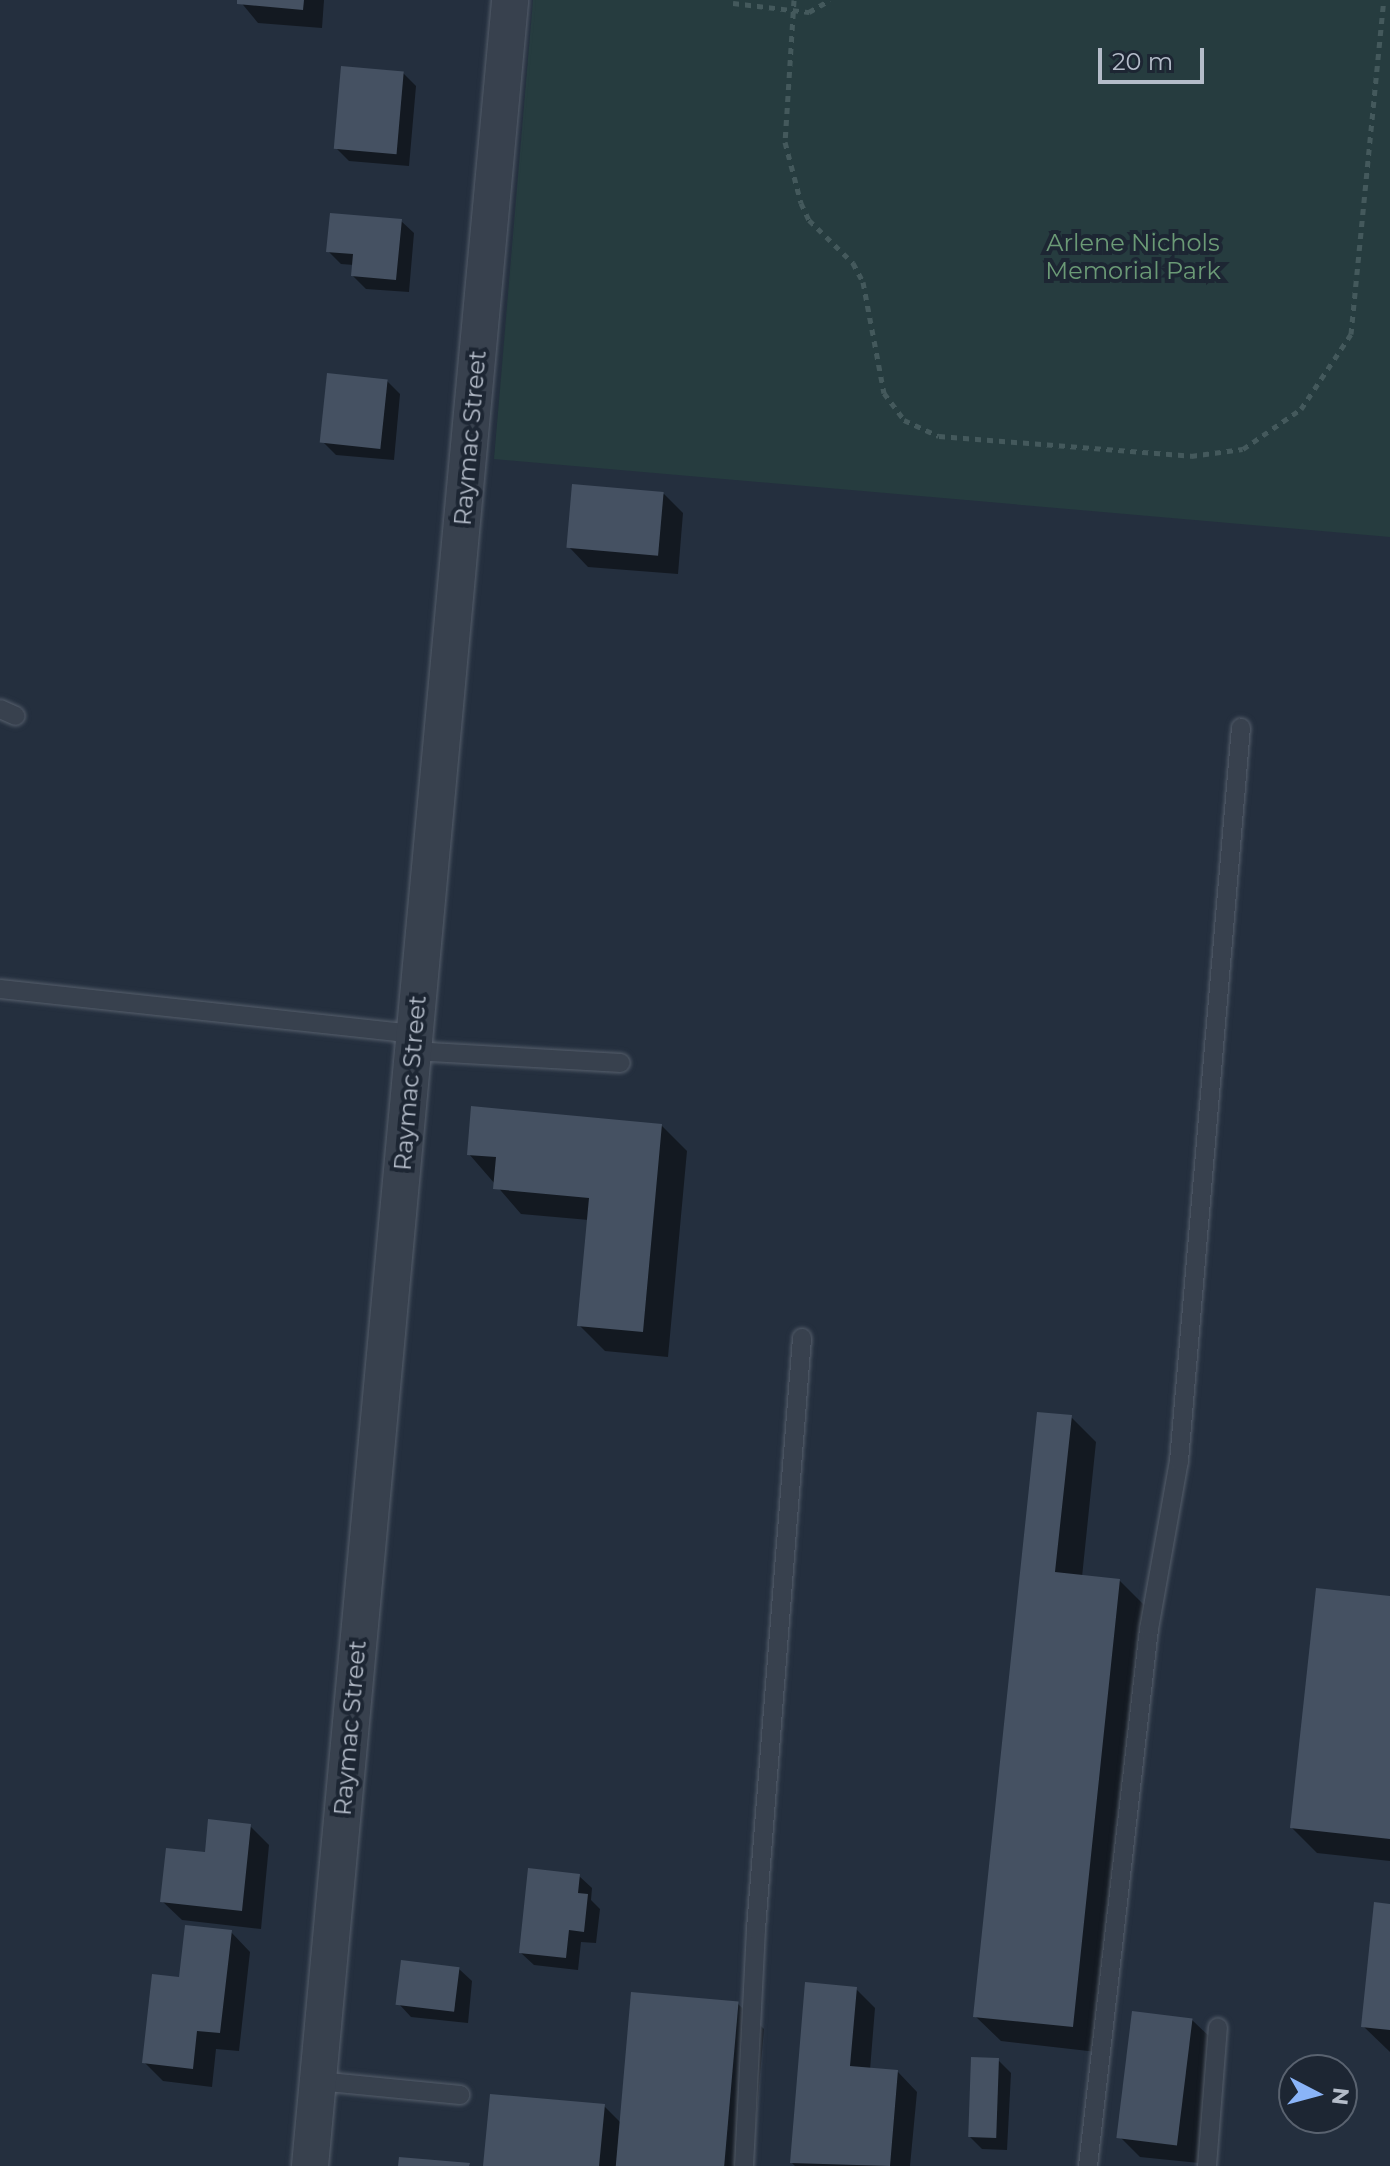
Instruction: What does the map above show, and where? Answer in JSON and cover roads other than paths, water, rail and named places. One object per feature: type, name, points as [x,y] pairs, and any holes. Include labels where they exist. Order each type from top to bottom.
[{"type":"street","name":"Raymac Street","points":[[310,2166],[510,0]]},
{"type":"lane","points":[[1088,2166],[1149,1629],[1179,1461],[1241,728]]},
{"type":"lane","points":[[0,989],[414,1043],[621,1063]]},
{"type":"lane","points":[[744,2166],[756,1929],[802,1338]]},
{"type":"lane","points":[[1207,2166],[1218,2027]]},
{"type":"lane","points":[[318,2081],[460,2095]]},
{"type":"park label","name":"Arlene Nichols Memorial Park","points":[[1133,257]]}]
